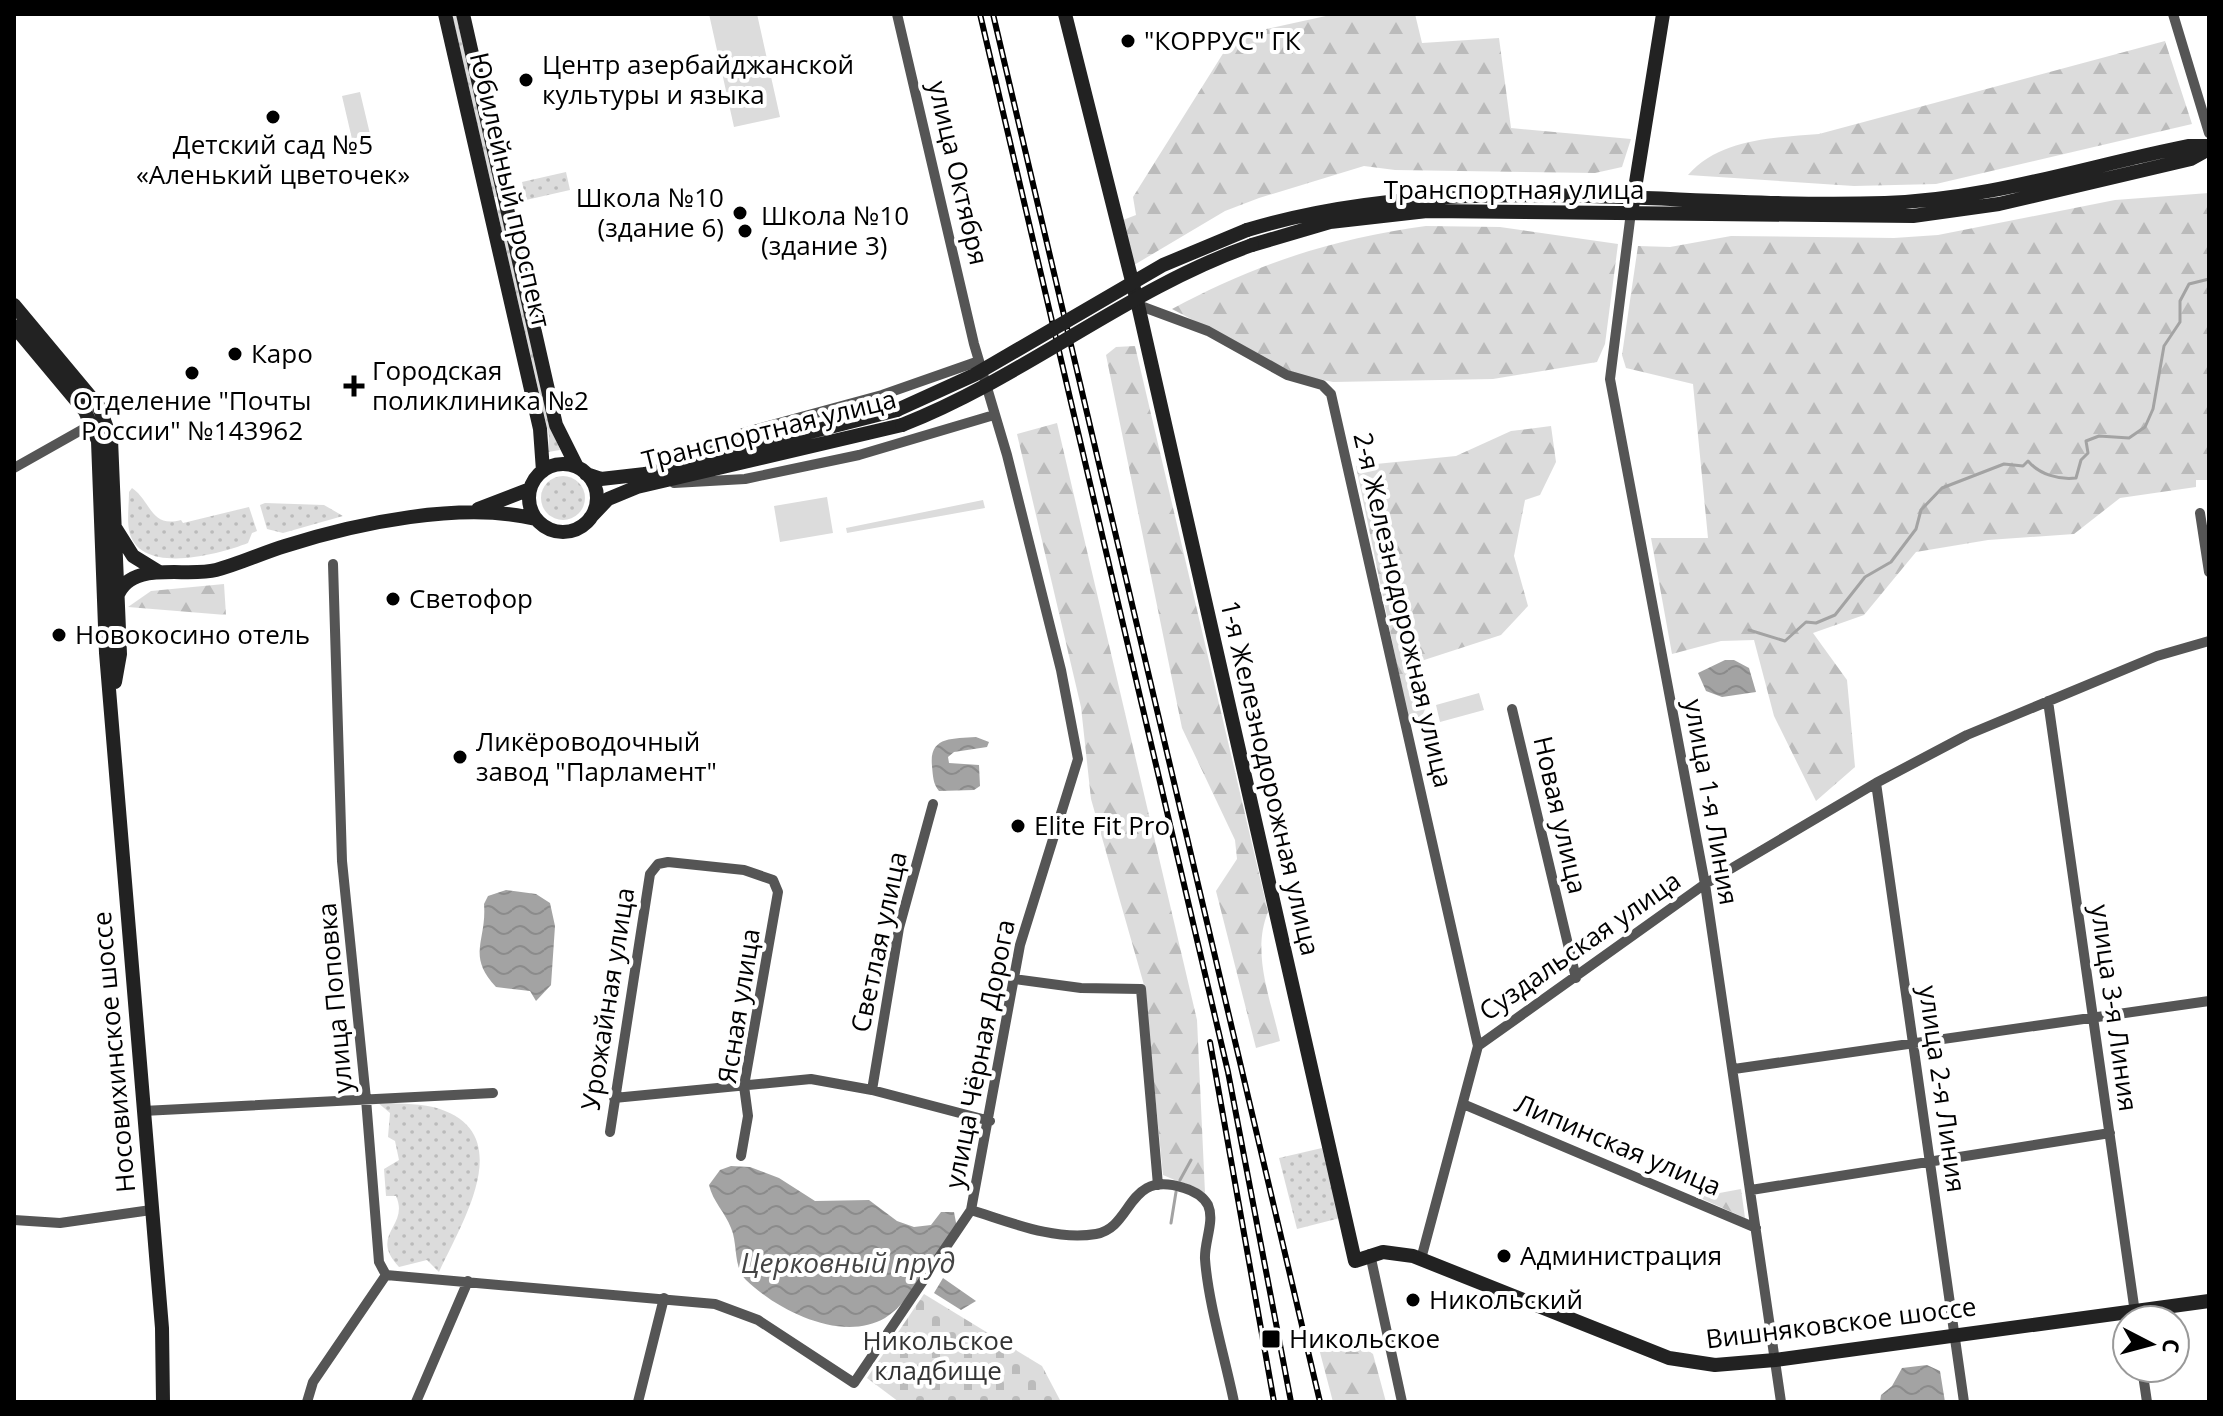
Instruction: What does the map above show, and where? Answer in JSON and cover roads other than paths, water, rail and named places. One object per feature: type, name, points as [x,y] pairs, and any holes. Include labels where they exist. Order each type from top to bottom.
[{"type":"street","name":"Юбилейный проспект","points":[[445,14],[540,429],[543,471]]},
{"type":"street","name":"Юбилейный проспект","points":[[463,14],[556,425],[582,471]]},
{"type":"street","name":"улица Октября","points":[[897,14],[979,361]]},
{"type":"street","name":"1-я Железнодорожная улица","points":[[1065,14],[1138,305],[1355,1261]]},
{"type":"street","points":[[1632,205],[1663,14]]},
{"type":"street","points":[[2173,14],[2209,133]]},
{"type":"street","name":"Транспортная улица","points":[[582,471],[601,479],[654,477],[953,403],[1171,278],[1252,245],[1330,222],[1374,215],[1477,210],[1926,200],[2010,187],[2188,146],[2209,148]]},
{"type":"street","name":"Транспортная улица","points":[[900,417],[1163,265],[1247,230],[1326,208],[1372,201],[1478,196],[1632,205]]},
{"type":"street","name":"улица 1-я Линия","points":[[1632,205],[1611,351],[1610,379],[1705,884],[1781,1402]]},
{"type":"street","name":"Носовихинское шоссе","points":[[14,305],[104,417],[111,439],[120,654],[112,698]]},
{"type":"street","name":"2-я Железнодорожная улица","points":[[1138,305],[1208,331],[1287,375],[1322,385],[1331,394],[1478,1046]]},
{"type":"street","name":"Носовихинское шоссе","points":[[14,326],[92,424],[98,441],[106,653],[162,1328],[163,1402]]},
{"type":"street","points":[[654,477],[743,433],[882,395],[979,361]]},
{"type":"street","name":"улица Чёрная Дорога","points":[[386,1275],[715,1304],[758,1320],[854,1383],[971,1210],[1024,931],[1078,759],[1061,670],[979,361]]},
{"type":"street","points":[[654,477],[745,479],[887,448],[994,415]]},
{"type":"street","points":[[14,468],[92,424]]},
{"type":"street","points":[[470,512],[536,519],[550,529],[568,531],[590,518],[596,490],[582,471],[559,464],[543,471],[530,489],[529,500],[536,519]]},
{"type":"street","name":"Транспортная улица","points":[[590,518],[608,499],[654,477]]},
{"type":"street","points":[[117,597],[120,587],[129,580],[159,572],[213,571],[347,529],[470,512],[530,489]]},
{"type":"street","points":[[2200,513],[2209,572]]},
{"type":"street","points":[[114,526],[133,556],[159,572]]},
{"type":"street","name":"улица Поповка","points":[[333,564],[342,861],[379,1262],[386,1275]]},
{"type":"street","name":"Суздальская улица","points":[[1421,1259],[1478,1046],[1705,884],[1876,783],[1967,735],[2157,656],[2209,641]]},
{"type":"street","name":"улица 3-я Линия","points":[[2048,701],[2133,1304]]},
{"type":"street","name":"Новая улица","points":[[1512,709],[1576,978]]},
{"type":"street","name":"улица 2-я Линия","points":[[1876,783],[1964,1402]]},
{"type":"street","name":"Светлая улица","points":[[872,1090],[899,928],[933,804]]},
{"type":"street","name":"Урожайная улица","points":[[610,1132],[650,874],[658,864],[668,862],[762,875],[773,880],[778,892],[777,910]]},
{"type":"street","name":"Ясная улица","points":[[741,1156],[748,1116],[744,1086],[777,910]]},
{"type":"street","points":[[1014,979],[1081,988],[1141,989],[1158,1185]]},
{"type":"street","points":[[1734,1069],[2209,1001]]},
{"type":"street","points":[[614,1098],[811,1079],[872,1090],[990,1121]]},
{"type":"street","points":[[143,1111],[493,1093]]},
{"type":"street","name":"Липинская улица","points":[[1463,1104],[1756,1228]]},
{"type":"street","points":[[1751,1190],[2110,1133]]},
{"type":"street","points":[[971,1210],[1035,1230],[1095,1234],[1115,1224],[1135,1195],[1158,1185],[1194,1191],[1207,1203],[1210,1213],[1205,1259],[1234,1402]]},
{"type":"street","points":[[14,1220],[60,1223],[151,1210]]},
{"type":"street","name":"Вишняковское шоссе","points":[[1355,1261],[1370,1254],[1393,1252],[1421,1259],[1681,1362],[1715,1365],[2111,1319]]},
{"type":"street","points":[[1370,1254],[1402,1402]]},
{"type":"street","points":[[307,1402],[313,1382],[386,1275]]},
{"type":"street","points":[[416,1402],[468,1281]]},
{"type":"street","points":[[638,1402],[664,1298]]},
{"type":"water","points":[[1725,660],[1734,660],[1749,668],[1756,692],[1722,697],[1706,691],[1698,673]]},
{"type":"water","points":[[976,737],[989,742],[987,747],[954,752],[948,757],[949,763],[979,765],[980,786],[974,790],[939,791],[934,783],[934,749],[944,741]]},
{"type":"water","points":[[506,890],[536,894],[550,903],[555,926],[551,985],[536,1001],[530,991],[496,987],[482,966],[480,947],[484,904],[488,896]]},
{"type":"water","name":"Церковный пруд","points":[[731,1166],[750,1167],[779,1178],[815,1201],[869,1200],[897,1221],[914,1227],[931,1225],[941,1212],[954,1212],[957,1228],[914,1289],[885,1318],[868,1325],[850,1327],[811,1320],[775,1303],[742,1275],[731,1228],[709,1185],[720,1170]]},
{"type":"water","points":[[943,1278],[976,1301],[961,1310],[934,1293]]},
{"type":"water","points":[[1927,1365],[1940,1371],[1945,1402],[1880,1402],[1881,1395],[1892,1386],[1902,1368]]},
{"type":"waterway","points":[[1749,630],[1785,641],[1806,622],[1816,623],[1835,615],[1865,577],[1891,562],[1916,529],[1921,510],[1942,488],[2004,464],[2023,466],[2028,461],[2049,475],[2076,478],[2081,460],[2088,453],[2086,441],[2099,436],[2129,438],[2145,427],[2153,409],[2164,346],[2180,322],[2180,301],[2189,284],[2209,279]]},
{"type":"waterway","points":[[1180,1180],[1191,1160]]},
{"type":"waterway","points":[[1171,1223],[1176,1192]]},
{"type":"railway","points":[[980,14],[1228,1072],[1291,1402]]},
{"type":"railway","points":[[993,14],[1320,1402]]},
{"type":"railway","points":[[1210,1042],[1274,1402]]},
{"type":"place","name":"\"КОРРУС\" ГК","points":[[1128,41]]},
{"type":"place","name":"Центр азербайджанской культуры и языка","points":[[526,80]]},
{"type":"place","name":"Детский сад №5 «Аленький цветочек»","points":[[273,117]]},
{"type":"place","name":"Школа №10 (здание 6)","points":[[740,213]]},
{"type":"place","name":"Школа №10 (здание 3)","points":[[745,231]]},
{"type":"place","name":"Каро","points":[[235,354]]},
{"type":"place","name":"Отделение \"Почты России\" №143962","points":[[192,373]]},
{"type":"place","name":"Городская поликлиника №2","points":[[354,386]]},
{"type":"place","name":"Светофор","points":[[393,599]]},
{"type":"place","name":"Новокосино отель","points":[[59,635]]},
{"type":"place","name":"Ликёроводочный завод \"Парламент\"","points":[[460,757]]},
{"type":"place","name":"Elite Fit Pro","points":[[1018,826]]},
{"type":"place","name":"Администрация","points":[[1504,1256]]},
{"type":"place","name":"Никольский","points":[[1413,1300]]},
{"type":"place","name":"Никольское","points":[[1271,1339]]},
{"type":"park label","name":"Никольское кладбище","points":[[938,1356]]}]
